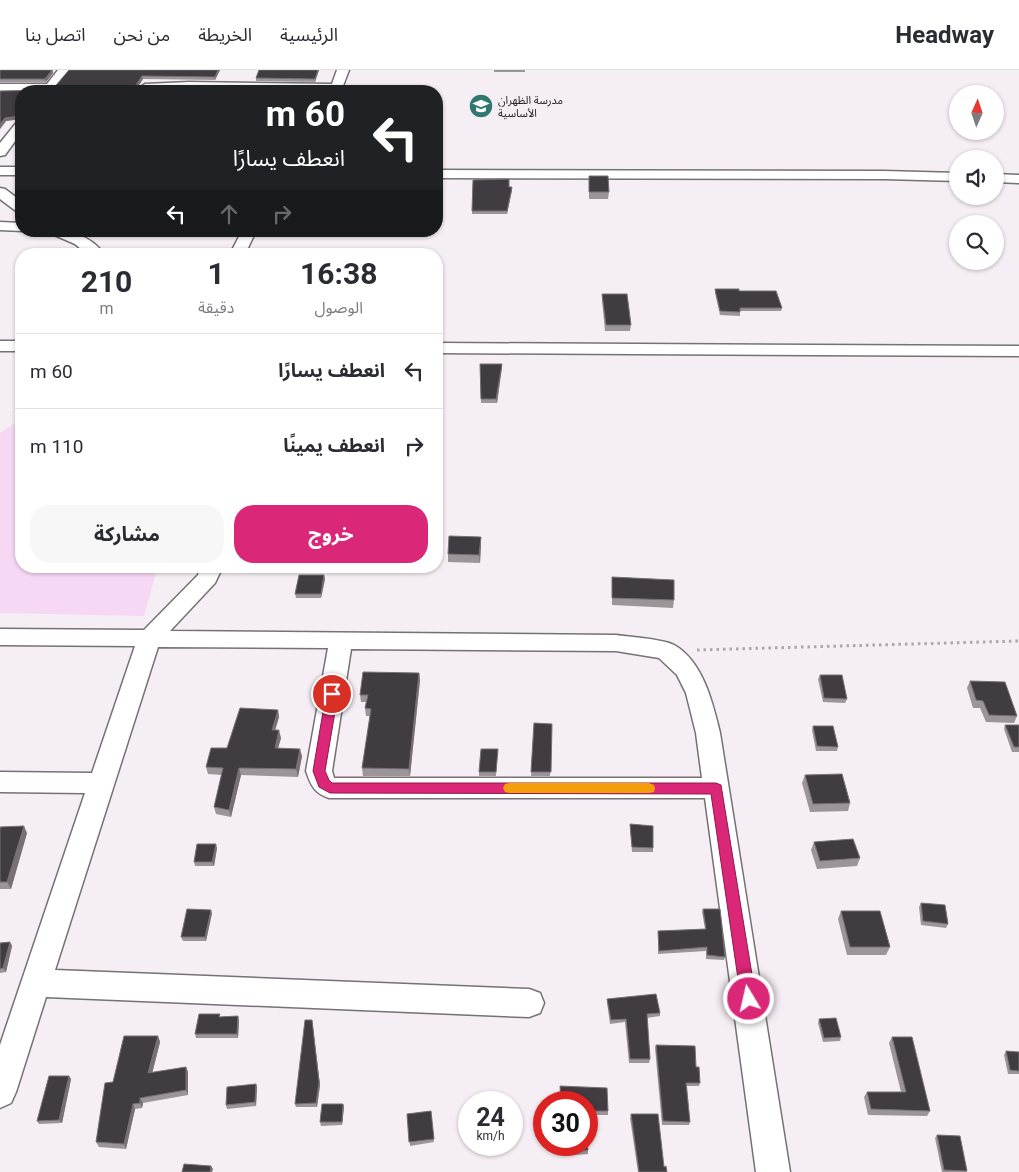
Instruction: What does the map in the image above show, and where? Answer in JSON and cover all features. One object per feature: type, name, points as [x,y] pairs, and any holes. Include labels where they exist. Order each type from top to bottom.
[{"type":"street","points":[[52,85],[64,70]]},
{"type":"street","points":[[337,85],[343,70]]},
{"type":"street","points":[[147,85],[152,76]]},
{"type":"street","points":[[0,88],[15,88]]},
{"type":"street","points":[[0,152],[15,134]]},
{"type":"street","points":[[0,171],[15,172]]},
{"type":"street","points":[[443,174],[949,177]]},
{"type":"street","points":[[1004,178],[1019,179]]},
{"type":"street","points":[[0,192],[15,203]]},
{"type":"street","points":[[0,226],[15,227]]},
{"type":"street","points":[[71,237],[89,248]]},
{"type":"street","points":[[80,241],[85,237]]},
{"type":"street","points":[[0,346],[15,346]]},
{"type":"street","points":[[443,348],[1019,351]]},
{"type":"street","points":[[0,1092],[149,639],[207,578],[209,573]]},
{"type":"street","points":[[0,637],[616,643],[666,651],[686,670],[698,693],[708,733],[773,1172]]},
{"type":"street","points":[[341,640],[319,771],[323,783],[330,788],[716,788]]},
{"type":"street","points":[[0,782],[101,783]]},
{"type":"street","points":[[36,983],[529,1003]]},
{"type":"path","points":[[666,651],[1019,642]]},
{"type":"shaded area","points":[[15,423],[15,573],[156,573],[144,616],[0,613],[0,433]]},
{"type":"building","points":[[0,70],[52,70],[45,79],[0,79]]},
{"type":"building","points":[[69,70],[218,70],[215,77],[142,76],[136,85],[56,85]]},
{"type":"building","points":[[259,70],[318,70],[315,79],[256,78]]},
{"type":"building","points":[[0,91],[15,91],[15,117],[5,118],[0,124]]},
{"type":"building","points":[[589,176],[608,176],[609,192],[589,192]]},
{"type":"building","points":[[509,179],[509,187],[512,187],[507,211],[472,211],[473,180]]},
{"type":"building","points":[[715,289],[776,291],[782,308],[740,308],[740,312],[720,311]]},
{"type":"building","points":[[602,294],[627,294],[631,325],[606,325]]},
{"type":"building","points":[[480,364],[502,364],[496,399],[481,399]]},
{"type":"building","points":[[449,536],[481,537],[479,555],[448,554]]},
{"type":"building","points":[[299,575],[324,575],[321,594],[295,594]]},
{"type":"building","points":[[612,577],[674,580],[674,600],[612,598]]},
{"type":"building","points":[[363,672],[419,673],[409,769],[362,768],[371,709],[365,708],[368,695],[360,695]]},
{"type":"building","points":[[820,675],[842,675],[847,699],[824,698]]},
{"type":"building","points":[[970,681],[1005,682],[1017,716],[989,715],[983,701],[976,700]]},
{"type":"building","points":[[240,708],[278,710],[272,730],[279,730],[275,748],[300,749],[296,769],[239,768],[229,810],[214,807],[223,768],[206,767],[211,748],[227,748]]},
{"type":"building","points":[[534,723],[552,724],[551,772],[531,772]]},
{"type":"building","points":[[1005,725],[1019,725],[1019,747],[1014,747]]},
{"type":"building","points":[[813,726],[833,726],[838,747],[817,746]]},
{"type":"building","points":[[481,749],[498,749],[496,772],[479,772]]},
{"type":"building","points":[[842,774],[850,803],[813,804],[805,775]]},
{"type":"building","points":[[630,824],[653,826],[653,848],[632,847]]},
{"type":"building","points":[[24,826],[7,882],[0,882],[0,827]]},
{"type":"building","points":[[853,839],[860,858],[820,861],[814,842]]},
{"type":"building","points":[[197,844],[216,844],[212,862],[194,862]]},
{"type":"building","points":[[921,903],[945,905],[948,924],[923,921]]},
{"type":"building","points":[[187,909],[211,910],[205,937],[181,937]]},
{"type":"building","points":[[703,909],[720,909],[725,957],[707,955],[707,947],[659,951],[658,931],[706,929]]},
{"type":"building","points":[[841,911],[880,911],[890,947],[850,947]]},
{"type":"building","points":[[10,942],[3,968],[0,969],[0,943]]},
{"type":"building","points":[[656,994],[660,1013],[647,1014],[650,1059],[630,1059],[626,1019],[611,1020],[607,999]]},
{"type":"building","points":[[199,1014],[220,1014],[219,1017],[238,1016],[237,1034],[195,1034]]},
{"type":"building","points":[[836,1018],[841,1037],[824,1038],[819,1019]]},
{"type":"building","points":[[305,1020],[312,1020],[319,1082],[316,1103],[295,1104]]},
{"type":"building","points":[[124,1036],[158,1036],[148,1073],[186,1067],[186,1090],[140,1098],[140,1103],[133,1104],[124,1144],[96,1142],[105,1083],[113,1082]]},
{"type":"building","points":[[892,1037],[912,1037],[930,1111],[871,1109],[867,1092],[906,1092]]},
{"type":"building","points":[[656,1045],[695,1046],[696,1067],[699,1067],[700,1083],[686,1083],[690,1122],[663,1121]]},
{"type":"building","points":[[1006,1051],[1019,1052],[1019,1071],[1010,1070]]},
{"type":"building","points":[[49,1076],[69,1076],[59,1120],[37,1121]]},
{"type":"building","points":[[256,1084],[255,1102],[226,1105],[227,1087]]},
{"type":"building","points":[[560,1086],[607,1088],[608,1111],[598,1111],[598,1091],[560,1091]]},
{"type":"building","points":[[322,1104],[343,1104],[342,1122],[320,1122]]},
{"type":"building","points":[[431,1111],[434,1139],[409,1142],[407,1114]]},
{"type":"building","points":[[631,1114],[658,1114],[664,1167],[666,1166],[667,1172],[639,1172]]},
{"type":"building","points":[[937,1135],[960,1136],[967,1171],[944,1170]]},
{"type":"building","points":[[184,1164],[211,1166],[210,1172],[182,1172]]},
{"type":"slow traffic","points":[[509,788],[649,788]]},
{"type":"place","name":"مدرسة الظهران الأساسية","points":[[481,106]]},
{"type":"route","points":[[332,694],[319,771],[323,783],[330,788],[716,788],[749,999]]}]
